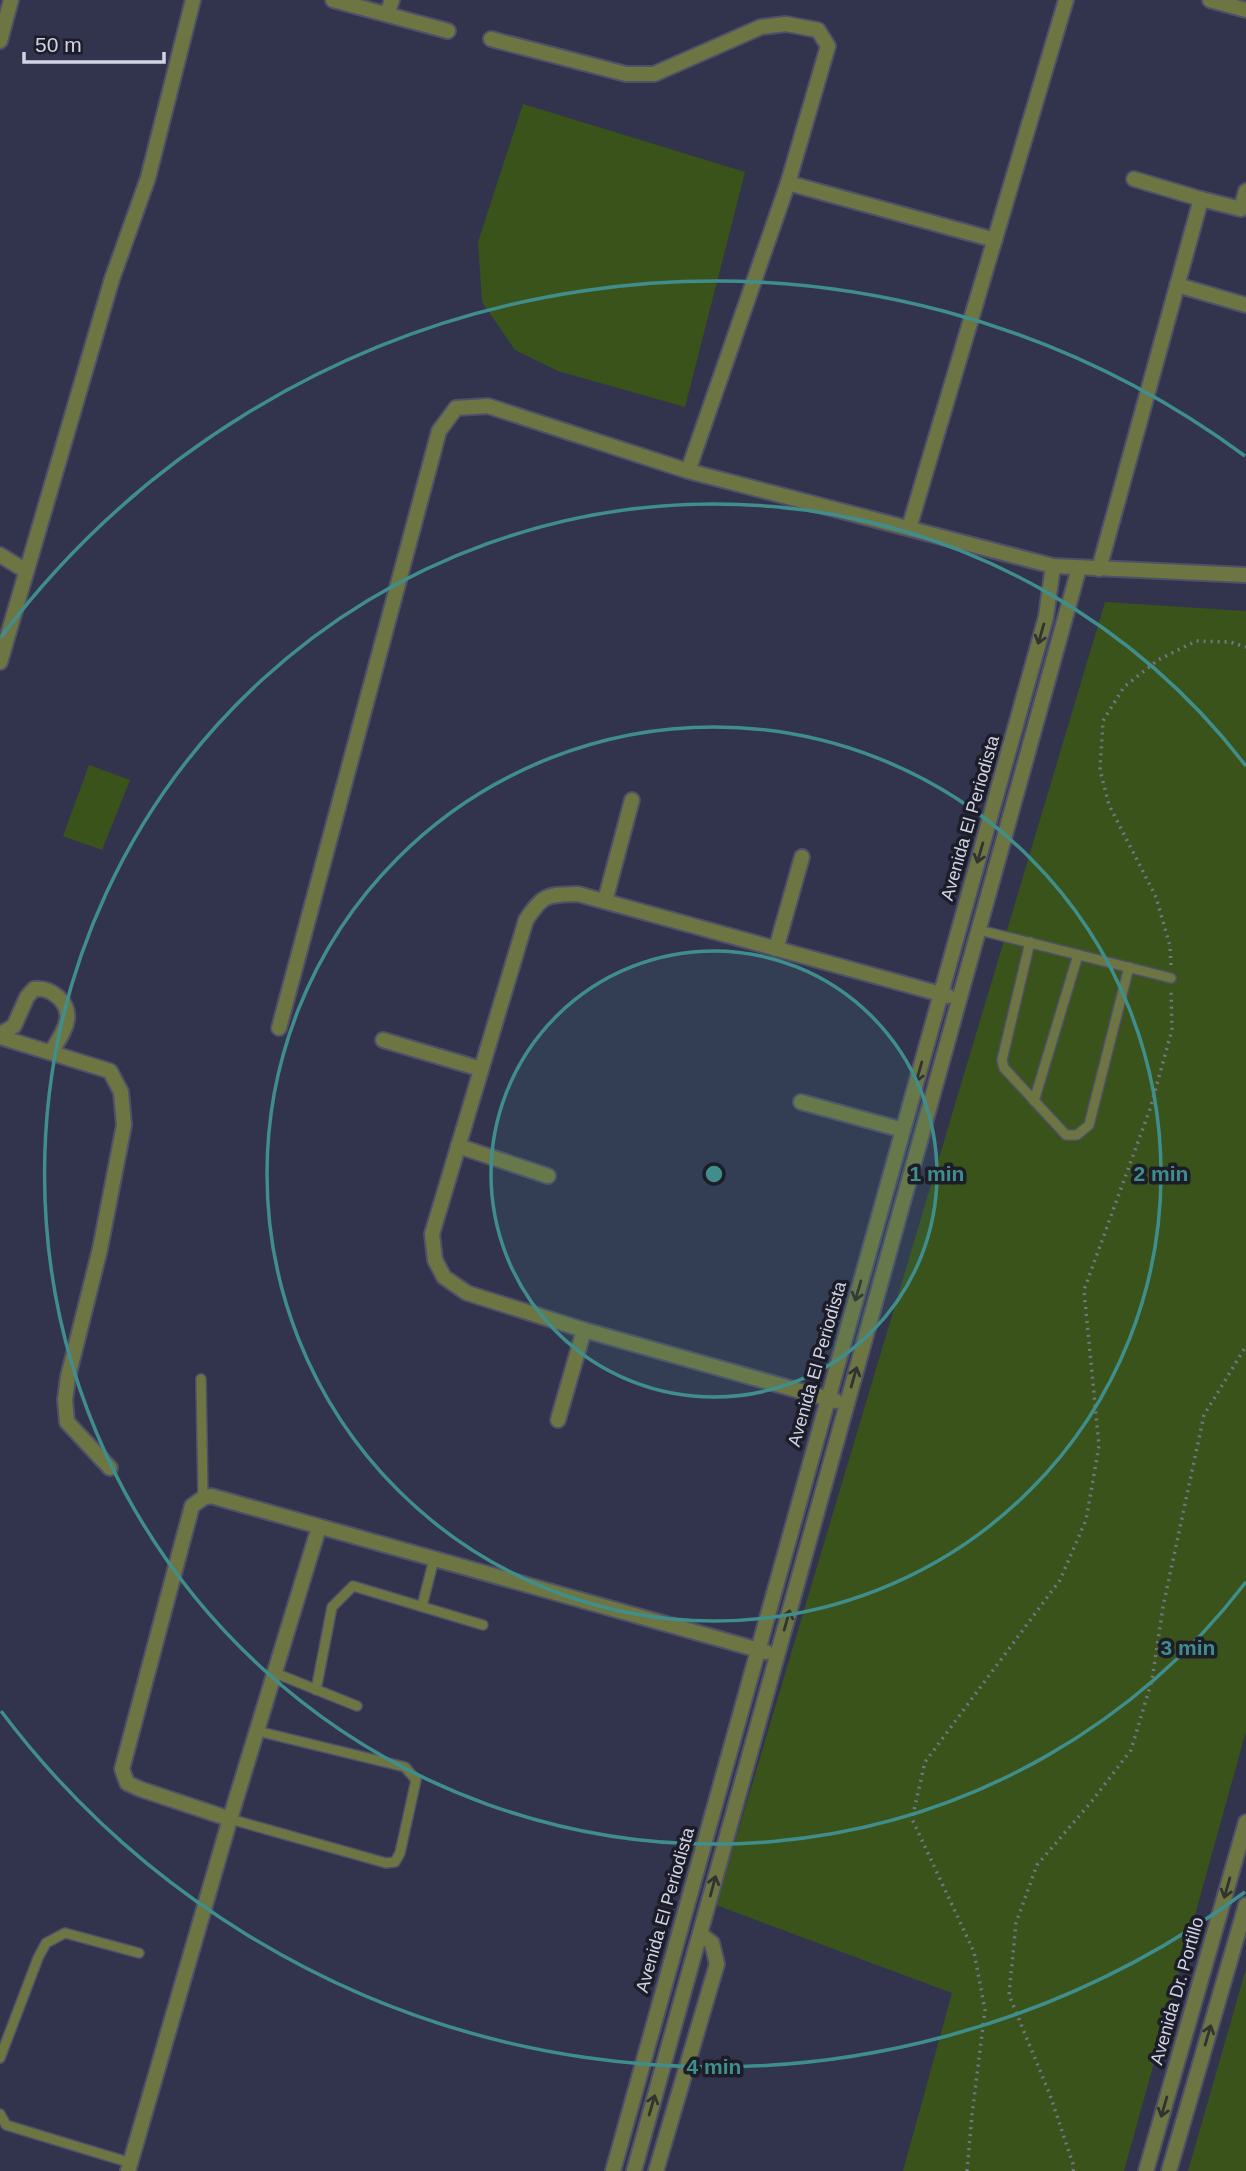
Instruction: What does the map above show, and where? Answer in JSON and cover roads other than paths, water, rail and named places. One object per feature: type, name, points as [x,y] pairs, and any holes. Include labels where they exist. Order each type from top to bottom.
[{"type":"street","points":[[1,30],[11,0]]},
{"type":"street","points":[[0,662],[111,279],[148,178],[193,0]]},
{"type":"street","points":[[333,0],[389,7],[448,31]]},
{"type":"street","points":[[909,528],[1066,0]]},
{"type":"street","points":[[1210,0],[1246,10]]},
{"type":"street","points":[[491,39],[626,74],[654,74],[761,27],[786,24],[818,30],[828,46],[788,184],[688,471]]},
{"type":"street","points":[[1134,179],[1241,209],[1246,191]]},
{"type":"street","points":[[788,184],[995,240]]},
{"type":"street","points":[[1100,569],[1201,199]]},
{"type":"street","points":[[1177,285],[1246,305]]},
{"type":"street","points":[[279,1028],[439,431],[456,408],[488,406],[688,471],[1053,566],[1243,574]]},
{"type":"street","points":[[0,555],[26,571]]},
{"type":"street","name":"Avenida El Periodista","points":[[612,2171],[1046,617],[1053,566]]},
{"type":"street","points":[[634,2171],[1079,568]]},
{"type":"street","points":[[605,901],[632,800]]},
{"type":"street","points":[[776,949],[802,857]]},
{"type":"street","points":[[847,1404],[584,1330],[467,1293],[444,1277],[435,1260],[432,1234],[526,920],[547,895],[578,894],[959,999]]},
{"type":"street","points":[[0,1035],[14,1026],[27,997],[34,989],[42,988],[54,993],[63,1002],[68,1017],[51,1052]]},
{"type":"street","points":[[0,1035],[110,1071],[121,1092],[124,1125],[100,1249],[68,1377],[65,1400],[67,1422],[110,1468]]},
{"type":"street","points":[[383,1040],[481,1069]]},
{"type":"street","points":[[801,1102],[903,1130]]},
{"type":"street","points":[[458,1146],[548,1177]]},
{"type":"street","points":[[558,1420],[584,1330]]},
{"type":"street","points":[[230,1819],[127,1783],[122,1769],[192,1506],[203,1498],[211,1496],[777,1655]]},
{"type":"street","points":[[130,2167],[230,1819],[319,1527]]},
{"type":"street","name":"Avenida Dr. Portillo","points":[[1146,2171],[1246,1822]]},
{"type":"street","points":[[1169,2171],[1246,1905]]},
{"type":"street","points":[[656,2171],[717,1964],[712,1943],[700,1934]]},
{"type":"lane","points":[[979,930],[1171,978]]},
{"type":"lane","points":[[1030,942],[1002,1060],[1004,1068],[1066,1135],[1077,1135],[1089,1125],[1129,967]]},
{"type":"lane","points":[[1034,1101],[1078,955]]},
{"type":"lane","points":[[201,1379],[203,1498]]},
{"type":"lane","points":[[422,1606],[434,1559]]},
{"type":"lane","points":[[316,1690],[332,1607],[353,1586],[483,1625]]},
{"type":"lane","points":[[275,1673],[357,1706]]},
{"type":"lane","points":[[230,1819],[387,1863],[395,1862],[400,1853],[416,1780],[405,1767],[257,1731]]},
{"type":"lane","points":[[0,2058],[46,1943],[65,1933],[139,1953]]},
{"type":"lane","points":[[0,2114],[6,2125],[130,2167]]}]
